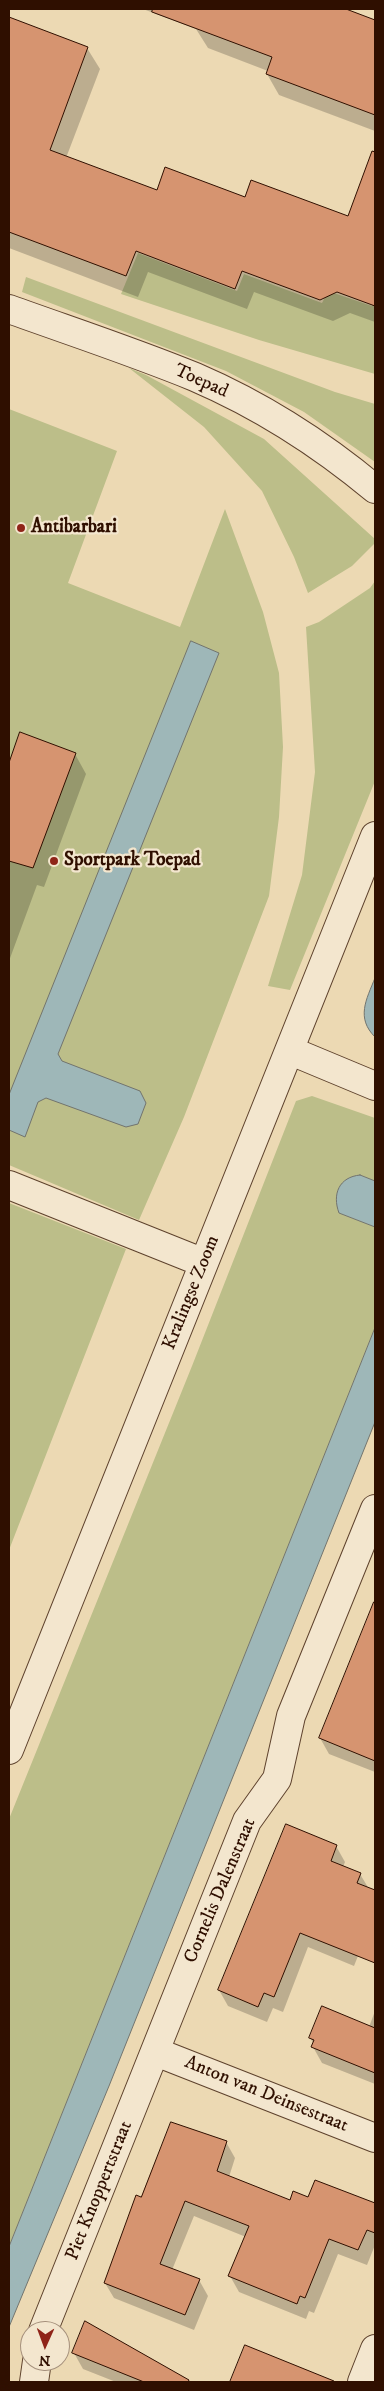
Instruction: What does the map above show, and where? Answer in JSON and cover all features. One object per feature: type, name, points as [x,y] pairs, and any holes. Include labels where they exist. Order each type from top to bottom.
[{"type":"street","name":"Toepad","points":[[9,309],[195,378],[269,415],[341,461],[375,489]]},
{"type":"street","name":"Kralingse Zoom","points":[[9,1750],[291,1051],[375,836]]},
{"type":"street","points":[[291,1051],[375,1086]]},
{"type":"street","points":[[9,1185],[204,1263]]},
{"type":"street","name":"Cornelis Dalenstraat","points":[[156,2052],[247,1821],[277,1779],[291,1716],[375,1509]]},
{"type":"street","name":"Anton van Deinsestraat","points":[[156,2052],[375,2138]]},
{"type":"street","name":"Piet Knoppertstraat","points":[[47,2321],[156,2052]]},
{"type":"street","points":[[362,2382],[375,2349]]},
{"type":"green space","points":[[138,253],[237,291],[244,274],[322,303],[328,291],[372,306],[375,298],[375,374],[259,340],[121,294]]},
{"type":"green space","points":[[26,277],[335,392],[375,404],[375,462],[304,412],[226,371],[22,292]]},
{"type":"green space","points":[[129,368],[146,375],[264,439],[375,539],[375,543],[352,566],[308,593],[294,557],[262,491],[204,427]]},
{"type":"green space","points":[[9,409],[117,451],[68,583],[180,627],[225,509],[263,612],[279,673],[283,747],[279,817],[269,896],[184,1117],[139,1220],[9,1165]]},
{"type":"green space","points":[[375,581],[375,781],[290,990],[268,986],[302,875],[315,772],[306,627],[319,622],[370,588]]},
{"type":"green space","points":[[312,1096],[375,1118],[375,1181],[360,1175],[340,1213],[375,1227],[375,1328],[9,2247],[9,1819],[192,1366],[296,1101]]},
{"type":"green space","points":[[9,1203],[126,1249],[9,1550]]},
{"type":"water","points":[[191,641],[219,653],[58,1054],[62,1061],[140,1091],[146,1103],[138,1124],[126,1127],[46,1098],[38,1102],[25,1137],[9,1130],[9,1095]]},
{"type":"water","points":[[375,978],[375,1037],[366,1023],[364,1009]]},
{"type":"water","points":[[360,1175],[375,1181],[375,1227],[339,1213],[336,1199],[339,1188],[347,1179]]},
{"type":"water","points":[[375,1328],[375,1422],[109,2086],[9,2327],[9,2247]]},
{"type":"building","points":[[153,9],[346,9],[375,20],[375,115],[266,74],[272,57],[152,12]]},
{"type":"building","points":[[9,17],[88,47],[50,150],[157,190],[165,167],[245,197],[251,180],[348,216],[372,151],[375,152],[375,306],[337,292],[320,300],[242,271],[235,289],[136,251],[126,276],[9,232]]},
{"type":"building","points":[[20,732],[76,753],[33,868],[9,861],[9,763]]},
{"type":"building","points":[[375,1602],[375,1761],[319,1738]]},
{"type":"building","points":[[286,1824],[337,1845],[331,1861],[361,1873],[357,1883],[375,1890],[375,1963],[300,1933],[274,1997],[264,1993],[258,2007],[218,1990]]},
{"type":"building","points":[[322,2006],[375,2028],[375,2073],[311,2047],[314,2040],[309,2038]]},
{"type":"building","points":[[171,2122],[227,2141],[217,2171],[290,2200],[293,2191],[308,2197],[315,2180],[375,2203],[375,2233],[367,2230],[358,2250],[329,2239],[305,2298],[300,2296],[297,2304],[228,2276],[249,2226],[185,2201],[160,2264],[200,2279],[185,2315],[104,2283],[136,2195],[141,2197]]},
{"type":"building","points":[[85,2321],[189,2380],[188,2382],[144,2382],[72,2353]]},
{"type":"building","points":[[245,2345],[334,2381],[230,2382]]},
{"type":"place","name":"Antibarbari","points":[[21,528]]},
{"type":"place","name":"Sportpark Toepad","points":[[54,861]]}]
